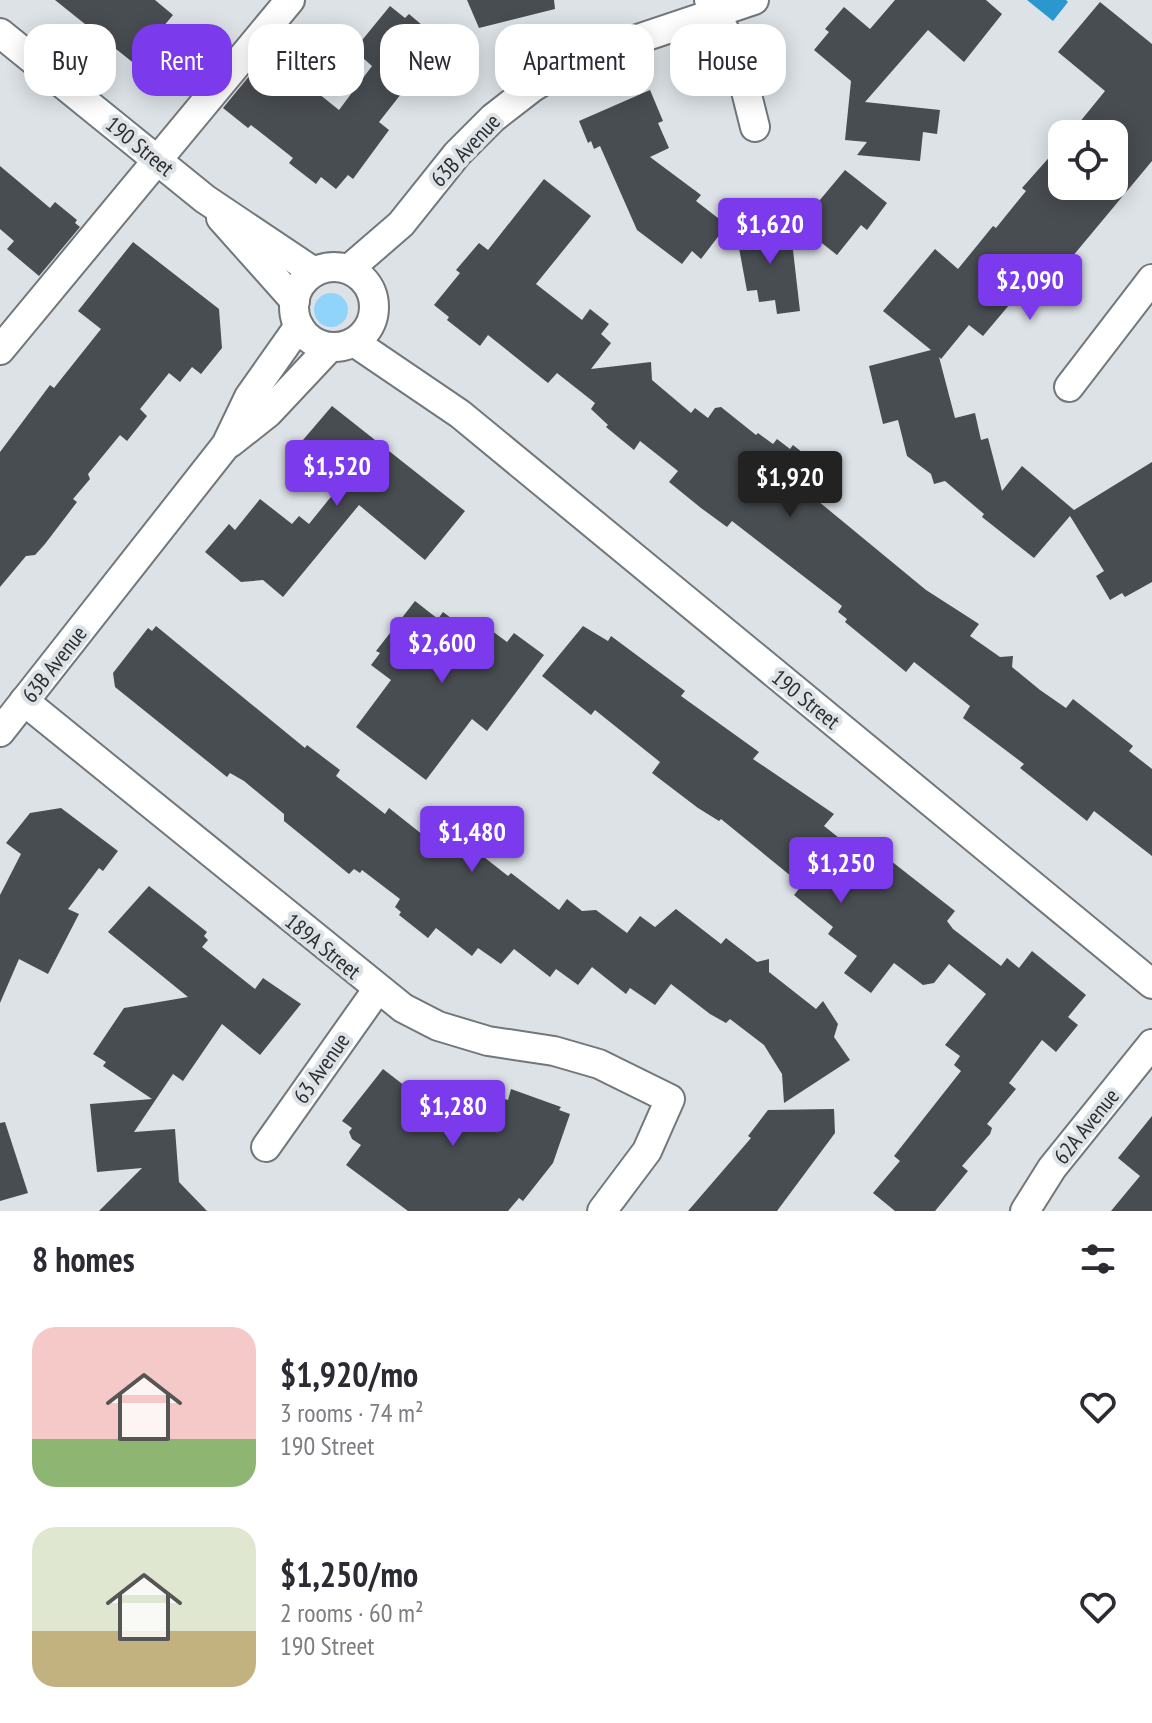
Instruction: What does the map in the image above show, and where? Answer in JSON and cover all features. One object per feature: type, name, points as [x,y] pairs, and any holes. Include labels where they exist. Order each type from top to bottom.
[{"type":"street","points":[[0,350],[159,162],[290,0]]},
{"type":"street","name":"63B Avenue","points":[[349,269],[401,224],[457,154],[493,118],[533,87],[569,65],[712,7],[754,0]]},
{"type":"street","points":[[712,7],[737,55],[755,127]]},
{"type":"street","name":"190 Street","points":[[0,33],[205,199],[314,272]]},
{"type":"street","name":"190 Street","points":[[205,199],[297,313]]},
{"type":"street","name":"63B Avenue","points":[[370,291],[401,224]]},
{"type":"street","points":[[337,267],[349,269],[360,276],[370,291],[374,310],[351,337],[314,342],[297,313],[303,281],[314,272],[337,267]]},
{"type":"street","points":[[1069,387],[1152,279]]},
{"type":"street","name":"63B Avenue","points":[[0,732],[226,445],[249,397],[297,313]]},
{"type":"street","name":"190 Street","points":[[351,337],[460,414],[1152,984]]},
{"type":"street","name":"63B Avenue","points":[[226,445],[268,413],[351,337]]},
{"type":"street","name":"189A Street","points":[[24,701],[377,990],[438,1026],[488,1041],[554,1051],[599,1064],[670,1099],[647,1151],[602,1211]]},
{"type":"street","name":"63 Avenue","points":[[266,1147],[377,990]]},
{"type":"street","name":"62A Avenue","points":[[1025,1211],[1052,1168],[1152,1044]]},
{"type":"shaded area","points":[[1027,0],[1066,0],[1068,2],[1053,21]]},
{"type":"shaded area","points":[[331,293],[343,298],[348,310],[343,322],[331,327],[319,322],[314,310],[319,298]]},
{"type":"building","points":[[55,0],[155,0],[173,15],[165,24],[132,24],[132,62],[116,49],[116,24],[85,24]]},
{"type":"building","points":[[467,0],[554,0],[555,9],[479,28]]},
{"type":"building","points":[[895,0],[986,0],[1002,14],[964,62],[928,30],[865,102],[940,110],[937,134],[923,132],[920,161],[857,155],[867,142],[845,140],[851,81],[814,50],[829,32],[825,29],[844,7],[870,29]]},
{"type":"building","points":[[1100,2],[1152,44],[1152,161],[1128,190],[1128,120],[1081,120],[1105,91],[1058,52]]},
{"type":"building","points":[[390,6],[405,18],[409,14],[421,24],[380,24],[380,96],[399,96],[379,122],[389,130],[353,179],[348,175],[336,189],[321,177],[316,184],[289,163],[293,158],[251,125],[248,128],[223,108],[248,77],[248,96],[322,96],[339,110],[350,96],[364,96],[364,77],[372,66],[364,59],[364,38]]},
{"type":"building","points":[[636,96],[653,96],[663,121],[658,123],[669,148],[650,157],[701,195],[696,201],[727,225],[701,259],[692,251],[682,264],[637,230],[600,146],[594,149],[591,141],[588,143],[579,121]]},
{"type":"building","points":[[1048,159],[1048,200],[1120,200],[1067,263],[1070,265],[1050,291],[1039,282],[1022,304],[1015,298],[983,336],[969,325],[941,359],[939,357],[955,418],[975,413],[981,440],[988,438],[1002,491],[1022,466],[1074,510],[1152,462],[1152,582],[1125,597],[1122,593],[1110,600],[1096,576],[1104,571],[1070,516],[1034,558],[982,517],[984,514],[945,481],[934,484],[931,474],[907,456],[898,420],[883,424],[869,366],[931,350],[883,311],[935,249],[958,269],[1026,191],[1022,188]]},
{"type":"building","points":[[0,166],[50,208],[55,202],[77,220],[75,223],[80,227],[39,276],[7,249],[14,241],[0,229]]},
{"type":"building","points":[[845,170],[887,203],[867,230],[861,225],[837,255],[799,225]]},
{"type":"building","points":[[544,179],[591,216],[536,284],[582,320],[590,309],[609,324],[601,334],[611,343],[591,369],[651,362],[652,380],[691,413],[695,408],[708,418],[715,408],[721,407],[756,435],[758,433],[773,444],[777,439],[790,449],[793,445],[818,465],[801,487],[926,590],[979,624],[970,636],[1000,657],[1013,656],[1012,667],[1040,690],[1066,708],[1073,699],[1133,746],[1129,751],[1152,769],[1152,856],[1094,811],[1087,821],[1020,768],[1024,764],[963,718],[970,706],[914,662],[906,672],[845,622],[847,619],[838,612],[842,606],[732,521],[727,527],[701,508],[669,482],[678,471],[640,441],[634,450],[606,427],[608,425],[591,409],[595,403],[557,373],[548,383],[488,335],[480,346],[447,320],[449,317],[434,305],[460,273],[456,270],[479,243],[488,250]]},
{"type":"building","points":[[790,224],[800,311],[777,314],[775,300],[759,302],[757,290],[747,291],[736,232]]},
{"type":"building","points":[[133,242],[219,309],[222,348],[201,374],[192,367],[180,382],[169,373],[140,409],[147,416],[127,441],[120,435],[88,474],[90,479],[73,499],[77,502],[45,544],[35,555],[26,556],[0,587],[0,452],[50,385],[54,388],[101,329],[78,311]]},
{"type":"building","points":[[332,406],[465,511],[425,560],[359,505],[283,597],[263,580],[241,582],[205,552],[229,524],[235,530],[260,499],[292,524],[299,516],[309,524],[338,488],[303,459],[306,455],[297,447]]},
{"type":"building","points":[[415,601],[438,619],[443,612],[468,631],[476,619],[507,642],[514,633],[544,655],[487,731],[472,719],[426,780],[356,727],[391,680],[371,665],[380,653],[376,651]]},
{"type":"building","points":[[156,626],[305,748],[307,745],[340,770],[336,776],[385,814],[389,808],[423,835],[431,824],[466,851],[470,846],[508,876],[511,873],[559,910],[567,899],[582,911],[596,910],[627,933],[640,916],[655,927],[676,909],[721,944],[726,938],[757,962],[769,959],[769,972],[816,1009],[823,1001],[838,1024],[834,1037],[850,1060],[784,1103],[782,1074],[764,1045],[730,1019],[726,1023],[710,1014],[671,984],[655,1005],[630,988],[626,994],[592,967],[578,985],[556,969],[550,977],[514,949],[501,964],[478,948],[472,956],[436,928],[428,938],[399,915],[401,912],[395,907],[400,899],[362,870],[360,873],[354,869],[349,874],[284,821],[284,814],[244,781],[230,773],[227,777],[115,687],[113,673],[148,628],[152,631]]},
{"type":"building","points":[[583,626],[608,641],[611,636],[685,691],[681,696],[759,752],[753,759],[834,814],[824,826],[868,861],[877,850],[955,911],[947,921],[953,929],[1001,966],[1007,958],[1019,968],[1032,951],[1086,995],[1068,1017],[1078,1025],[1056,1052],[1042,1040],[1009,1083],[1016,1089],[987,1124],[992,1128],[990,1134],[962,1166],[968,1171],[935,1211],[895,1211],[873,1193],[900,1161],[894,1156],[961,1071],[954,1065],[960,1056],[945,1045],[986,994],[949,964],[934,983],[923,985],[894,963],[871,993],[844,973],[857,956],[828,934],[833,927],[794,895],[802,885],[721,819],[719,821],[698,808],[652,773],[660,762],[595,710],[591,715],[542,676]]},
{"type":"building","points":[[61,808],[118,851],[103,871],[99,868],[68,909],[79,914],[48,974],[19,959],[0,1003],[0,895],[21,854],[6,843],[30,813]]},
{"type":"building","points":[[149,886],[207,932],[204,936],[208,940],[202,947],[255,989],[263,978],[301,1004],[260,1055],[222,1024],[183,1081],[173,1074],[134,1132],[175,1129],[179,1182],[207,1211],[99,1211],[142,1168],[97,1172],[90,1104],[152,1099],[103,1066],[106,1062],[93,1054],[124,1008],[188,997],[108,932]]},
{"type":"building","points":[[383,1069],[463,1131],[472,1102],[489,1094],[508,1100],[511,1089],[561,1107],[559,1110],[570,1114],[553,1163],[523,1201],[519,1198],[508,1211],[408,1211],[346,1165],[361,1145],[352,1139],[349,1132],[352,1128],[342,1121]]},
{"type":"building","points":[[834,1109],[835,1133],[777,1211],[688,1211],[751,1138],[748,1136],[768,1110]]},
{"type":"building","points":[[1152,1116],[1152,1211],[1111,1211],[1140,1176],[1118,1158]]},
{"type":"building","points":[[5,1122],[28,1193],[0,1201],[0,1123]]}]
